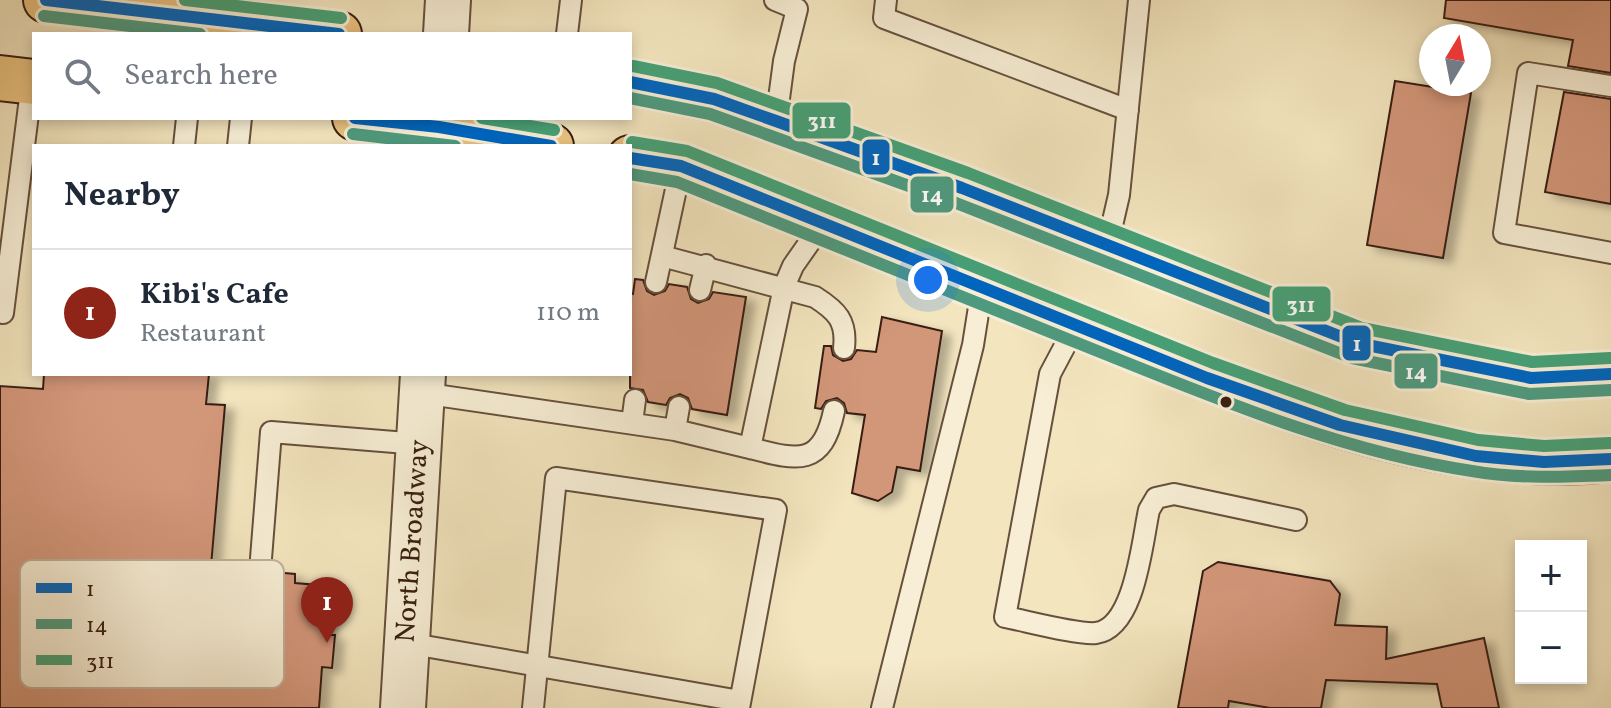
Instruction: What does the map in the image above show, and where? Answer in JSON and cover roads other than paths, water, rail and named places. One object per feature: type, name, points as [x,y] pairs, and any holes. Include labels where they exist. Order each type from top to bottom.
[{"type":"highway","points":[[65,1],[322,32]]},
{"type":"highway","points":[[632,82],[714,99],[776,121],[962,188],[1357,343],[1531,378],[1611,374]]},
{"type":"highway","points":[[369,120],[537,144]]},
{"type":"highway","points":[[632,158],[681,166],[1226,385],[1417,448],[1591,461],[1611,491]]},
{"type":"street","points":[[446,32],[448,0]]},
{"type":"street","name":"North Broadway","points":[[403,708],[423,383]]},
{"type":"lane","points":[[567,32],[571,0]]},
{"type":"lane","points":[[775,0],[799,4],[784,61],[776,121]]},
{"type":"lane","points":[[886,0],[884,18],[1128,110]]},
{"type":"lane","points":[[1107,247],[1119,195],[1139,0]]},
{"type":"lane","points":[[1611,86],[1528,73],[1504,233],[1611,253]]},
{"type":"lane","points":[[3,313],[22,81]]},
{"type":"lane","points":[[184,144],[187,120]]},
{"type":"lane","points":[[238,144],[241,120]]},
{"type":"lane","points":[[656,282],[681,166]]},
{"type":"lane","points":[[750,448],[784,287],[793,266],[823,223]]},
{"type":"lane","points":[[662,256],[706,265],[815,297],[834,309],[846,329],[844,348]]},
{"type":"lane","points":[[700,290],[706,265]]},
{"type":"lane","points":[[882,708],[973,345],[982,288]]},
{"type":"lane","points":[[1076,325],[1050,374],[1005,617],[1096,633],[1117,624],[1126,610],[1149,510],[1156,498],[1174,494],[1296,520]]},
{"type":"lane","points":[[423,383],[675,430],[794,459],[806,457],[829,434],[834,411]]},
{"type":"lane","points":[[632,423],[635,400]]},
{"type":"lane","points":[[675,430],[679,407]]},
{"type":"lane","points":[[261,560],[271,432],[419,444]]},
{"type":"lane","points":[[407,643],[537,666],[740,705],[776,510],[556,478],[537,666],[533,708]]},
{"type":"place","name":"Kibi's Cafe","points":[[327,643]]}]
